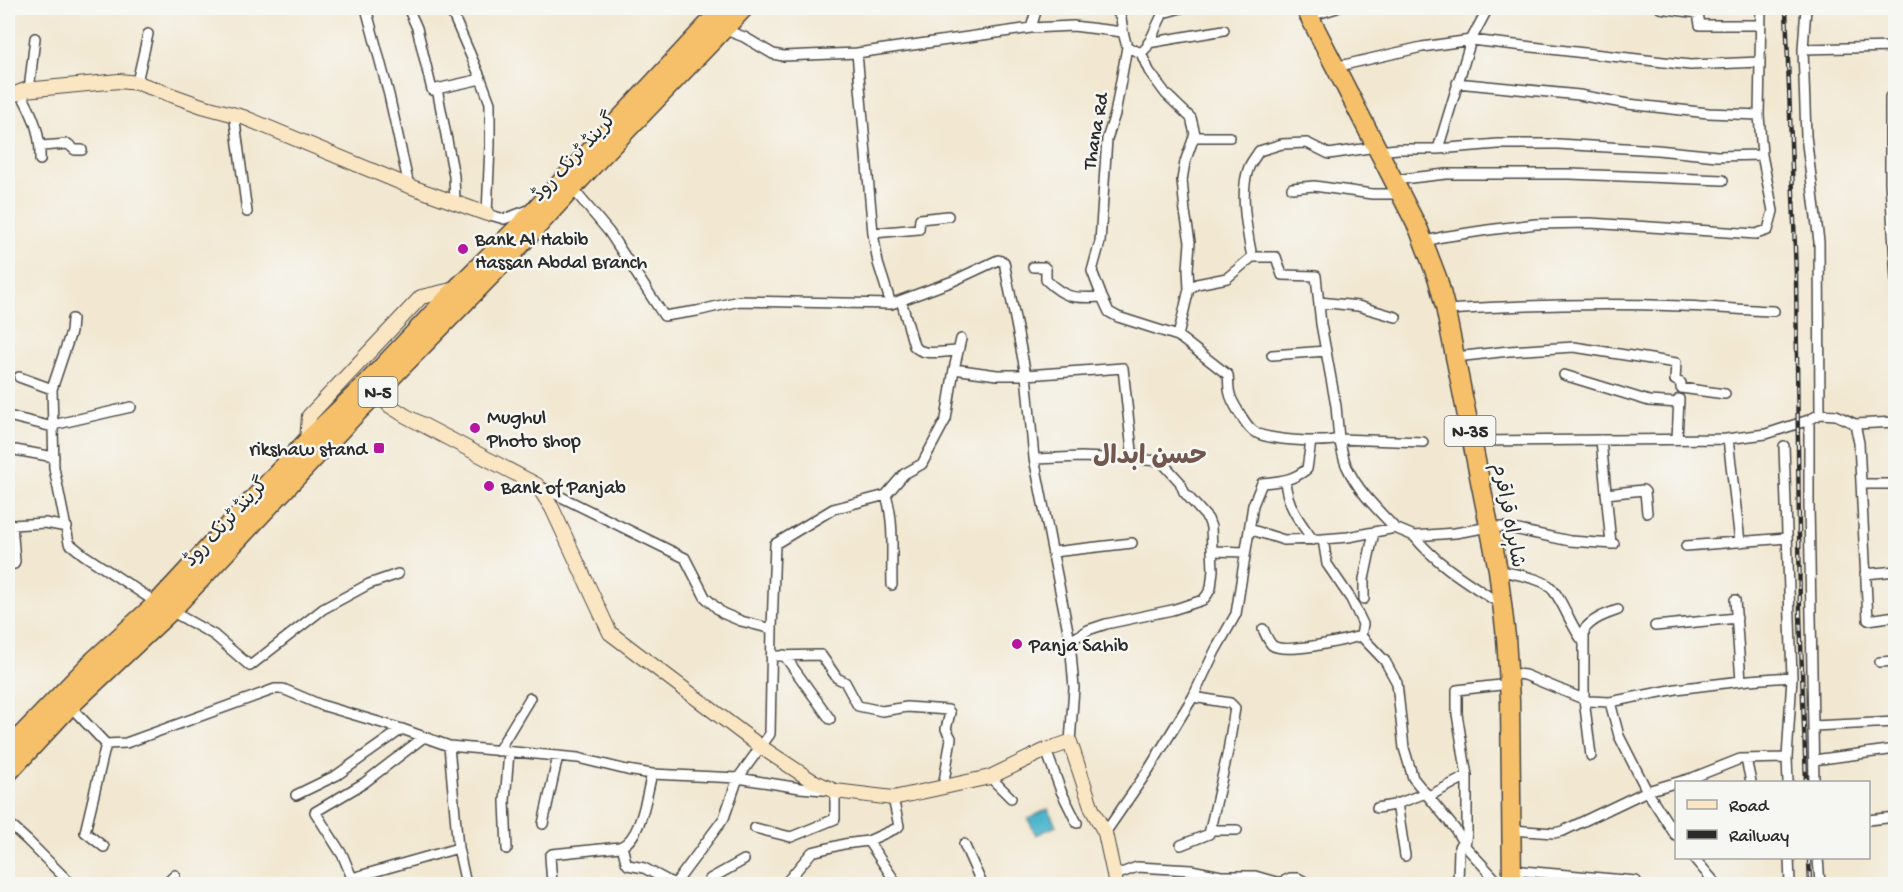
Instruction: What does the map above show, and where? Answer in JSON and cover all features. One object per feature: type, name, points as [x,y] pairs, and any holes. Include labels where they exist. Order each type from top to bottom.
[{"type":"highway","name":"گرینڈ ٹرنک روڈ","points":[[8,773],[164,607],[376,393],[573,189],[723,29],[735,10]]},
{"type":"highway","name":"گرینڈ ٹرنک روڈ","points":[[8,749],[94,660],[164,607],[307,441],[735,10]]},
{"type":"highway","name":"شاہراہ قراقرم","points":[[1307,12],[1424,242],[1446,310],[1490,527],[1502,605],[1509,678],[1511,830],[1508,880]]},
{"type":"main road","points":[[19,93],[108,82],[136,82],[202,106],[234,114],[409,186],[487,214]]},
{"type":"main road","points":[[376,393],[406,416],[537,485],[552,508],[610,633],[761,747],[811,780],[835,791],[893,798],[990,777],[1046,750],[1070,742],[1092,808],[1105,832],[1116,880]]},
{"type":"street","points":[[366,8],[389,95],[409,186]]},
{"type":"street","points":[[408,8],[417,28],[432,90],[481,79]]},
{"type":"street","points":[[450,8],[490,104],[487,214],[504,219],[538,207]]},
{"type":"street","points":[[1031,28],[1037,8]]},
{"type":"street","name":"Thana Rd","points":[[1102,297],[1092,271],[1100,242],[1107,139],[1115,114],[1127,47],[1121,18],[1115,8]]},
{"type":"street","points":[[1141,53],[1163,13],[1181,8]]},
{"type":"street","points":[[1307,12],[1337,8]]},
{"type":"street","points":[[1438,150],[1471,40],[1488,8]]},
{"type":"street","points":[[1659,8],[1698,13],[1700,25],[1761,25]]},
{"type":"street","points":[[1424,242],[1488,230],[1545,224],[1590,223],[1756,234],[1768,230],[1773,211],[1762,155],[1759,115],[1761,8]]},
{"type":"street","points":[[1806,8],[1803,48],[1806,136],[1819,242],[1820,414]]},
{"type":"street","points":[[735,10],[744,37]]},
{"type":"street","points":[[723,29],[744,37],[773,54],[783,56],[857,53],[1031,28],[1073,26],[1123,32]]},
{"type":"street","points":[[1148,43],[1224,30]]},
{"type":"street","points":[[136,82],[148,34]]},
{"type":"street","points":[[35,38],[19,93],[30,108],[38,131],[41,146],[40,160]]},
{"type":"street","points":[[1335,67],[1422,47],[1471,40],[1690,65],[1760,62]]},
{"type":"street","points":[[1127,47],[1141,53],[1149,71],[1166,94],[1191,118],[1194,137],[1185,162],[1182,180],[1190,242],[1189,289],[1178,336]]},
{"type":"street","points":[[1803,48],[1896,47]]},
{"type":"street","points":[[857,53],[873,233],[878,263],[918,351],[958,351]]},
{"type":"street","points":[[1457,83],[1579,95],[1628,104],[1708,113],[1759,115]]},
{"type":"street","points":[[437,89],[454,176],[454,203]]},
{"type":"street","points":[[1890,97],[1896,280]]},
{"type":"street","points":[[234,114],[247,212]]},
{"type":"street","points":[[1194,137],[1230,137]]},
{"type":"street","points":[[41,146],[68,144],[75,150],[82,150]]},
{"type":"street","points":[[1252,257],[1246,226],[1245,195],[1249,167],[1259,151],[1282,144],[1307,144],[1329,154],[1377,149],[1438,150],[1498,144],[1558,144],[1717,156],[1762,155]]},
{"type":"street","points":[[1292,188],[1314,186],[1372,194],[1446,174],[1548,174],[1723,180]]},
{"type":"street","points":[[573,189],[609,232],[664,316],[739,301],[896,302],[953,281],[998,260],[1004,262],[1026,375],[1035,459],[1070,642],[1074,688],[1070,742]]},
{"type":"street","points":[[873,233],[919,229],[920,219],[948,216]]},
{"type":"street","points":[[504,219],[505,241]]},
{"type":"street","points":[[1189,289],[1197,284],[1227,278],[1252,257],[1276,257],[1282,275],[1316,276],[1339,440],[1347,467],[1374,507],[1395,528],[1414,536],[1504,527],[1570,541],[1613,544],[1601,440]]},
{"type":"street","points":[[1033,267],[1044,267],[1046,280],[1068,296],[1102,297],[1109,312],[1118,317],[1178,336],[1228,375],[1230,394],[1252,430],[1259,434],[1327,442],[1339,440],[1423,442]]},
{"type":"street","points":[[1319,302],[1358,306],[1396,317]]},
{"type":"street","points":[[1446,310],[1569,305],[1683,306],[1773,311]]},
{"type":"street","points":[[72,319],[71,332],[52,389],[54,468],[69,543],[84,555],[164,607],[214,635],[250,666],[323,609],[369,584],[398,574]]},
{"type":"street","points":[[622,846],[628,865],[644,868],[674,885],[723,818],[738,778],[770,734],[775,544],[833,509],[886,495],[903,474],[922,464],[946,419],[961,339]]},
{"type":"street","points":[[1456,357],[1574,347],[1676,363],[1675,380],[1681,383],[1677,439]]},
{"type":"street","points":[[1272,355],[1326,351]]},
{"type":"street","points":[[954,369],[998,375],[1026,375],[1123,368],[1132,451],[1136,456],[1147,461],[1160,460],[1208,519],[1211,527],[1213,570],[1211,588],[1203,600],[1172,610],[1106,624],[1088,630],[1070,642]]},
{"type":"street","points":[[1564,375],[1649,401],[1679,403]]},
{"type":"street","points":[[19,377],[52,389]]},
{"type":"street","points":[[1681,388],[1725,394]]},
{"type":"street","points":[[8,416],[53,426],[131,407]]},
{"type":"street","points":[[1472,441],[1728,439],[1766,434],[1809,420],[1820,414],[1836,416],[1855,424],[1896,422]]},
{"type":"street","points":[[1809,420],[1815,781]]},
{"type":"street","points":[[1855,424],[1859,443],[1868,620],[1896,616]]},
{"type":"street","points":[[1728,439],[1740,542]]},
{"type":"street","points":[[1105,832],[1149,769],[1193,697],[1236,614],[1253,505],[1262,483],[1285,481],[1298,477],[1307,470],[1311,441]]},
{"type":"street","points":[[1784,446],[1792,677],[1788,781]]},
{"type":"street","points":[[15,450],[54,457]]},
{"type":"street","points":[[1035,459],[1104,458]]},
{"type":"street","points":[[1285,481],[1286,494],[1298,519],[1318,539],[1327,564],[1351,599],[1363,624],[1360,636]]},
{"type":"street","points":[[1861,484],[1896,484]]},
{"type":"street","points":[[537,485],[685,558],[705,597],[722,613],[741,621],[772,629]]},
{"type":"street","points":[[1606,494],[1643,490],[1647,513]]},
{"type":"street","points":[[886,495],[889,504],[892,585]]},
{"type":"street","points":[[8,565],[14,564],[15,561],[12,525],[45,523],[67,527]]},
{"type":"street","points":[[1249,529],[1284,540],[1318,539],[1395,528]]},
{"type":"street","points":[[1364,599],[1364,579],[1374,532]]},
{"type":"street","points":[[1414,536],[1424,549],[1502,605]]},
{"type":"street","points":[[1686,546],[1787,538]]},
{"type":"street","points":[[1053,552],[1132,543]]},
{"type":"street","points":[[1213,550],[1245,552]]},
{"type":"street","points":[[1498,570],[1546,583],[1553,590],[1583,641]]},
{"type":"street","points":[[1865,573],[1896,571]]},
{"type":"street","points":[[1735,600],[1741,681]]},
{"type":"street","points":[[1591,756],[1584,699],[1584,630],[1606,614],[1618,610]]},
{"type":"street","points":[[1655,626],[1737,618]]},
{"type":"street","points":[[1263,629],[1273,645],[1283,649],[1340,642],[1360,636]]},
{"type":"street","points":[[1360,636],[1385,661],[1397,683],[1406,758],[1413,778],[1455,829],[1464,844],[1508,880],[1636,881]]},
{"type":"street","points":[[784,655],[831,719]]},
{"type":"street","points":[[771,656],[820,655],[837,678],[845,682],[858,706],[863,708],[882,711],[907,707],[948,710],[950,713],[946,729],[951,738],[943,788]]},
{"type":"street","points":[[1880,662],[1896,661]]},
{"type":"street","points":[[1458,885],[1460,847],[1464,844],[1467,832],[1467,776],[1457,714],[1457,690],[1525,675],[1584,699],[1610,702],[1676,689],[1792,677]]},
{"type":"street","points":[[70,706],[106,744],[126,743],[275,688],[449,746],[578,758],[652,774],[738,778],[835,791],[835,819],[791,837],[755,828]]},
{"type":"street","points":[[1181,845],[1207,836],[1210,830],[1235,708],[1230,703],[1193,697]]},
{"type":"street","points":[[498,751],[530,698]]},
{"type":"street","points":[[1610,702],[1619,736],[1647,791],[1675,833]]},
{"type":"street","points":[[1813,726],[1896,723]]},
{"type":"street","points":[[296,795],[337,775],[402,729]]},
{"type":"street","points":[[424,737],[364,783],[315,812],[343,856],[352,878],[458,848]]},
{"type":"street","points":[[104,847],[85,832],[106,744]]},
{"type":"street","points":[[449,746],[458,848],[466,885]]},
{"type":"street","points":[[1814,760],[1896,749]]},
{"type":"street","points":[[1046,750],[1061,791],[1077,823]]},
{"type":"street","points":[[507,849],[505,801],[509,752]]},
{"type":"street","points":[[543,824],[558,756]]},
{"type":"street","points":[[1682,781],[1740,759],[1788,758]]},
{"type":"street","points":[[1746,759],[1751,781]]},
{"type":"street","points":[[552,885],[550,856],[552,854],[622,846],[635,835],[652,774]]},
{"type":"street","points":[[1377,808],[1427,795],[1467,776]]},
{"type":"street","points":[[990,777],[1011,798]]},
{"type":"street","points":[[1511,830],[1554,833],[1563,831],[1647,791],[1675,783]]},
{"type":"street","points":[[786,885],[812,852],[868,841],[899,826],[893,798]]},
{"type":"street","points":[[1397,803],[1405,856]]},
{"type":"street","points":[[1870,820],[1896,817]]},
{"type":"street","points":[[8,823],[71,885]]},
{"type":"street","points":[[1210,830],[1237,830]]},
{"type":"street","points":[[868,841],[897,885]]},
{"type":"street","points":[[964,844],[982,885]]},
{"type":"street","points":[[1695,859],[1713,883]]},
{"type":"street","points":[[1789,859],[1790,885]]},
{"type":"street","points":[[1818,859],[1820,885]]},
{"type":"street","points":[[708,885],[710,879],[744,860]]},
{"type":"street","points":[[1116,880],[1137,867],[1191,870],[1221,876],[1255,876],[1276,882],[1298,878],[1309,885]]},
{"type":"street","points":[[166,885],[175,875]]},
{"type":"water","points":[[1048,809],[1056,826],[1036,835],[1028,819]]},
{"type":"railway","points":[[1786,8],[1796,275],[1800,615],[1806,781]]},
{"type":"railway","points":[[1809,859],[1810,884]]},
{"type":"place","name":"Bank Al Habib Hassan Abdal Branch","points":[[463,249]]},
{"type":"place","name":"Mughul Photo shop","points":[[475,428]]},
{"type":"place","name":"rikshaw stand","points":[[379,448]]},
{"type":"place","name":"Bank of Panjab","points":[[489,486]]},
{"type":"place","name":"Panja Sahib","points":[[1017,644]]},
{"type":"district","name":"حسن ابدال","points":[[1150,454]]}]
